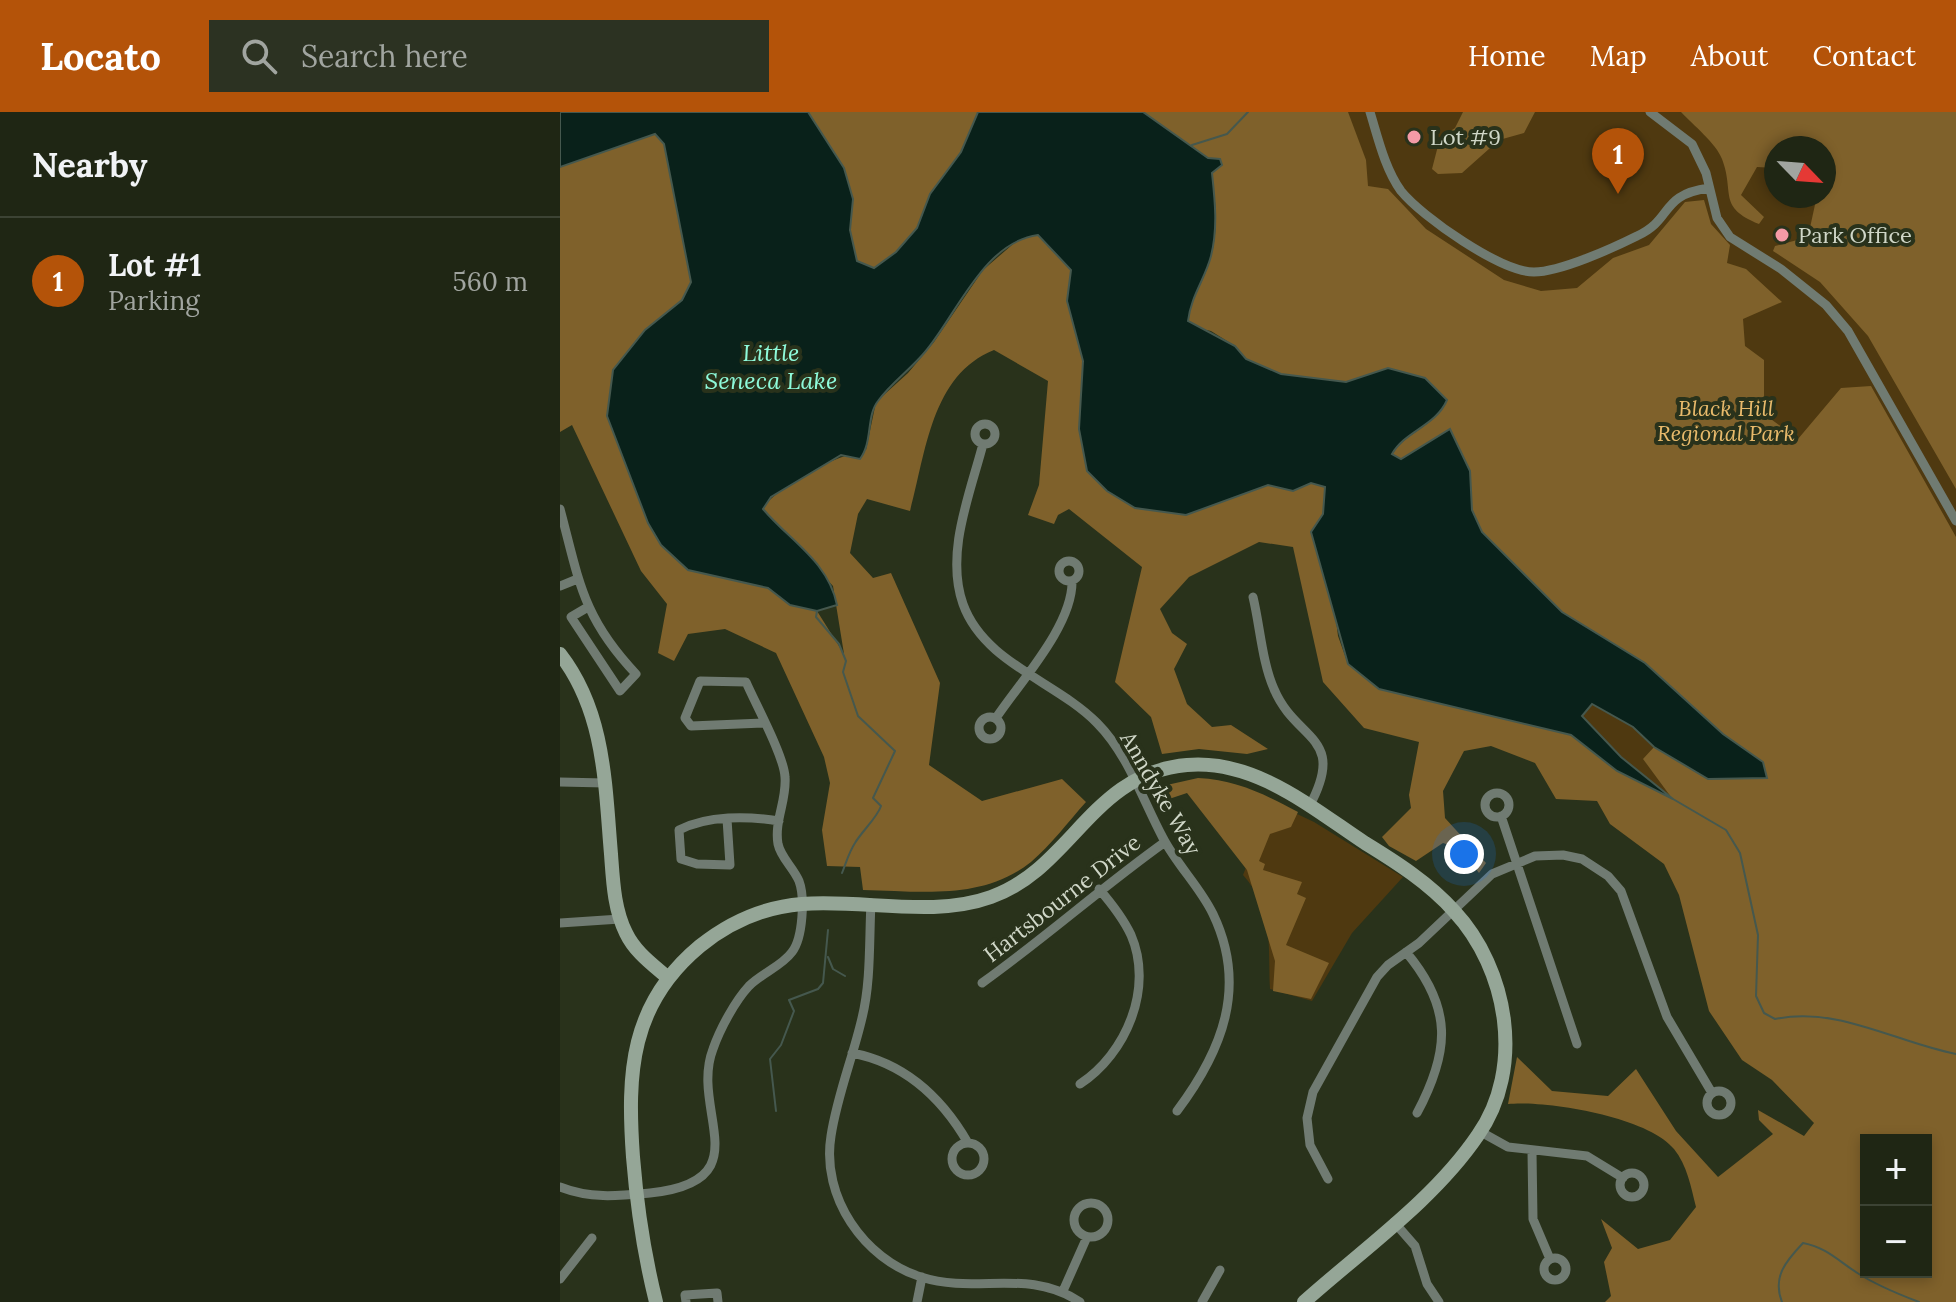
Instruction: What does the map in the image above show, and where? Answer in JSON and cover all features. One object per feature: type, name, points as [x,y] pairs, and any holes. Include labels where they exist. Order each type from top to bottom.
[{"type":"street","points":[[1370,112],[1388,164],[1410,200],[1480,253],[1516,270],[1551,270],[1639,236],[1656,223],[1683,192],[1709,188]]},
{"type":"street","points":[[1650,112],[1692,144],[1717,218],[1730,237],[1826,305],[1848,331],[1956,521]]},
{"type":"street","name":"Anndyke Way","points":[[983,444],[957,546],[956,578],[963,606],[977,630],[998,651],[1096,721],[1111,740],[1165,842],[1214,916],[1225,949],[1229,984],[1226,1018],[1216,1051],[1177,1111]]},
{"type":"street","points":[[560,509],[575,580],[620,658],[636,674],[620,691],[571,617],[588,607]]},
{"type":"street","points":[[560,586],[575,580]]},
{"type":"street","points":[[996,718],[1066,613],[1072,595],[1072,581]]},
{"type":"street","points":[[1253,597],[1274,689],[1316,740],[1323,756],[1325,774],[1309,807]]},
{"type":"street","points":[[560,654],[579,683],[595,722],[605,783],[613,892],[620,919],[638,951],[668,978]]},
{"type":"street","points":[[560,1187],[597,1196],[636,1194],[689,1185],[710,1167],[716,1137],[708,1074],[713,1048],[749,986],[792,953],[797,942],[799,881],[779,849],[779,821],[786,775],[746,682],[700,681],[685,718],[691,726],[763,723]]},
{"type":"street","points":[[656,1302],[642,1245],[636,1194],[630,1071],[645,1018],[668,978],[690,954],[732,924],[753,914],[800,904],[941,905],[992,897],[1023,882],[1051,858],[1098,806],[1133,780],[1187,765],[1217,766],[1264,780],[1395,862],[1454,910],[1490,966],[1504,1017],[1502,1074],[1481,1132],[1453,1167],[1304,1302]]},
{"type":"street","points":[[560,782],[605,783]]},
{"type":"street","points":[[1501,816],[1577,1044]]},
{"type":"street","points":[[727,819],[730,865],[697,864],[681,859],[679,830],[727,819],[755,817],[779,821]]},
{"type":"street","name":"Hartsbourne Drive","points":[[982,983],[1035,945],[1099,889],[1165,842]]},
{"type":"street","points":[[1328,1179],[1310,1145],[1307,1118],[1313,1092],[1377,977],[1492,874],[1535,856],[1563,855],[1582,859],[1608,876],[1621,891],[1632,910],[1667,1017],[1712,1093]]},
{"type":"street","points":[[1080,1084],[1095,1074],[1120,1041],[1139,993],[1139,966],[1132,938],[1119,913],[1099,889]]},
{"type":"street","points":[[871,903],[863,1015],[830,1137],[830,1166],[836,1192],[849,1221],[868,1245],[892,1264],[922,1277],[954,1282],[1027,1281],[1063,1291],[1080,1302]]},
{"type":"street","points":[[560,923],[620,919]]},
{"type":"street","points":[[1406,952],[1432,990],[1442,1030],[1437,1073],[1417,1113]]},
{"type":"street","points":[[852,1053],[880,1060],[907,1074],[959,1127],[968,1143]]},
{"type":"street","points":[[1481,1132],[1508,1147],[1587,1156],[1623,1178]]},
{"type":"street","points":[[1532,1152],[1533,1219],[1550,1259]]},
{"type":"street","points":[[1394,1222],[1415,1246],[1427,1284],[1439,1302]]},
{"type":"street","points":[[1063,1291],[1087,1237]]},
{"type":"street","points":[[560,1279],[592,1238]]},
{"type":"street","points":[[1202,1302],[1220,1270]]},
{"type":"street","points":[[917,1302],[922,1277]]},
{"type":"street","points":[[686,1302],[685,1295],[717,1293],[718,1302]]},
{"type":"green space","points":[[808,112],[978,112],[961,152],[930,194],[917,228],[896,252],[874,268],[857,261],[850,230],[853,199],[844,168]]},
{"type":"green space","points":[[1143,112],[1348,112],[1366,160],[1368,186],[1388,189],[1426,229],[1504,280],[1541,291],[1577,288],[1613,258],[1649,245],[1685,202],[1704,200],[1711,224],[1730,245],[1727,263],[1746,269],[1782,302],[1743,319],[1745,346],[1764,360],[1764,414],[1798,439],[1841,388],[1871,386],[1956,537],[1956,1302],[1605,1302],[1611,1296],[1604,1262],[1612,1248],[1601,1219],[1638,1249],[1670,1240],[1696,1207],[1685,1169],[1674,1149],[1643,1128],[1571,1108],[1508,1104],[1517,1057],[1552,1091],[1608,1096],[1636,1069],[1676,1131],[1718,1177],[1773,1134],[1759,1120],[1758,1110],[1804,1136],[1814,1123],[1772,1080],[1742,1060],[1709,1011],[1679,895],[1664,864],[1610,824],[1597,801],[1556,799],[1535,763],[1491,746],[1464,751],[1443,791],[1445,818],[1486,863],[1479,873],[1461,849],[1443,843],[1416,861],[1389,846],[1382,837],[1411,808],[1409,795],[1419,742],[1364,728],[1323,682],[1293,547],[1259,542],[1189,577],[1160,609],[1172,633],[1187,644],[1174,669],[1187,704],[1212,727],[1231,725],[1268,749],[1247,754],[1199,749],[1162,754],[1151,717],[1115,682],[1142,567],[1069,509],[1058,515],[1054,524],[1028,515],[1039,485],[1048,381],[994,350],[973,362],[944,397],[927,441],[910,511],[867,499],[858,514],[850,553],[873,578],[891,573],[940,683],[929,765],[982,801],[1062,779],[1086,802],[1031,862],[992,883],[972,888],[929,892],[863,890],[860,867],[827,866],[822,830],[830,783],[824,757],[776,653],[725,629],[688,634],[674,661],[658,653],[667,604],[641,571],[572,425],[560,432],[560,167],[655,134],[664,144],[691,282],[682,300],[645,330],[688,570],[768,588],[790,605],[817,611],[844,654],[833,586],[762,509],[795,480],[839,458],[866,450],[876,402],[908,373],[934,342],[983,270],[1020,238],[1038,235],[1071,270],[1067,301],[1083,361],[1079,430],[1087,471],[1107,490],[1135,508],[1186,515],[1268,485],[1293,491],[1311,482],[1325,487],[1323,514],[1338,636],[1348,664],[1379,689],[1571,735],[1617,771],[1671,797],[1643,759],[1654,747],[1708,779],[1766,778],[1763,763],[1723,734],[1645,663],[1562,612],[1482,532],[1472,510],[1470,471],[1450,429],[1401,460],[1392,454],[1436,416],[1447,400],[1388,368],[1346,382],[1281,374],[1246,359],[1235,346],[1211,331],[1193,327],[1188,321],[1190,312],[1214,245],[1214,195],[1208,158]]},
{"type":"green space","name":"Black Hill Regional Park","points":[[1150,112],[1956,112],[1956,1040],[1855,941],[1235,170]]},
{"type":"green space","points":[[1463,112],[1535,112],[1524,133],[1499,140],[1462,173],[1438,174],[1432,169],[1440,138],[1455,128]]},
{"type":"green space","points":[[1681,112],[1956,112],[1956,489],[1868,336],[1820,282],[1773,251],[1775,246],[1808,237],[1814,208],[1836,208],[1836,136],[1764,136],[1764,167],[1757,167],[1741,195],[1764,217],[1759,224],[1746,218],[1732,205],[1722,159],[1710,141]]},
{"type":"green space","points":[[1592,703],[1633,727],[1654,747],[1644,760],[1673,799],[1621,757],[1582,715]]},
{"type":"green space","points":[[1198,778],[1238,785],[1298,812],[1291,827],[1270,834],[1259,861],[1265,864],[1263,870],[1302,882],[1297,894],[1306,898],[1286,945],[1329,963],[1311,999],[1273,991],[1275,961],[1247,870],[1187,793],[1154,804],[1149,789]]},
{"type":"green space","points":[[1272,802],[1314,822],[1403,877],[1352,933],[1312,1001],[1270,989],[1265,915],[1253,888],[1243,875]]},
{"type":"water","name":"Little Seneca Lake","points":[[560,112],[808,112],[844,168],[853,199],[850,230],[857,261],[874,268],[896,252],[917,228],[930,194],[961,152],[978,112],[1143,112],[1208,158],[1220,159],[1222,165],[1212,173],[1215,225],[1211,256],[1188,321],[1235,346],[1246,359],[1281,374],[1346,382],[1388,368],[1425,378],[1447,400],[1436,416],[1392,454],[1401,459],[1450,429],[1470,471],[1472,510],[1482,532],[1562,612],[1645,663],[1723,734],[1763,762],[1767,778],[1708,779],[1654,747],[1633,727],[1592,704],[1582,716],[1621,757],[1673,799],[1617,771],[1571,735],[1379,689],[1348,664],[1311,532],[1323,514],[1325,487],[1311,483],[1293,491],[1268,485],[1186,515],[1135,508],[1107,491],[1087,471],[1079,429],[1083,361],[1067,301],[1071,270],[1038,235],[1019,240],[987,265],[925,352],[883,394],[874,407],[867,445],[860,459],[841,455],[771,497],[763,509],[817,564],[837,605],[817,611],[790,605],[768,588],[688,570],[661,545],[648,523],[607,416],[613,370],[645,330],[682,300],[691,282],[664,144],[655,134],[560,167]]},
{"type":"waterway","points":[[1192,145],[1227,134],[1248,112]]},
{"type":"waterway","points":[[817,611],[816,617],[839,644],[846,661],[843,672],[858,716],[895,751],[873,798],[881,806],[853,846],[842,873]]},
{"type":"waterway","points":[[1673,799],[1726,830],[1740,853],[1758,935],[1756,996],[1764,1013],[1775,1019],[1798,1016],[1844,1021],[1956,1054]]},
{"type":"waterway","points":[[776,1111],[770,1059],[781,1045],[794,1011],[789,1000],[818,989],[823,983],[828,930]]},
{"type":"waterway","points":[[828,957],[833,969],[845,976]]},
{"type":"waterway","points":[[1782,1302],[1779,1293],[1782,1270],[1803,1243],[1826,1252],[1873,1282],[1919,1302]]},
{"type":"place","name":"Lot #9","points":[[1414,137]]},
{"type":"place","name":"Lot #1","points":[[1618,194]]},
{"type":"place","name":"Park Office","points":[[1782,235]]}]
